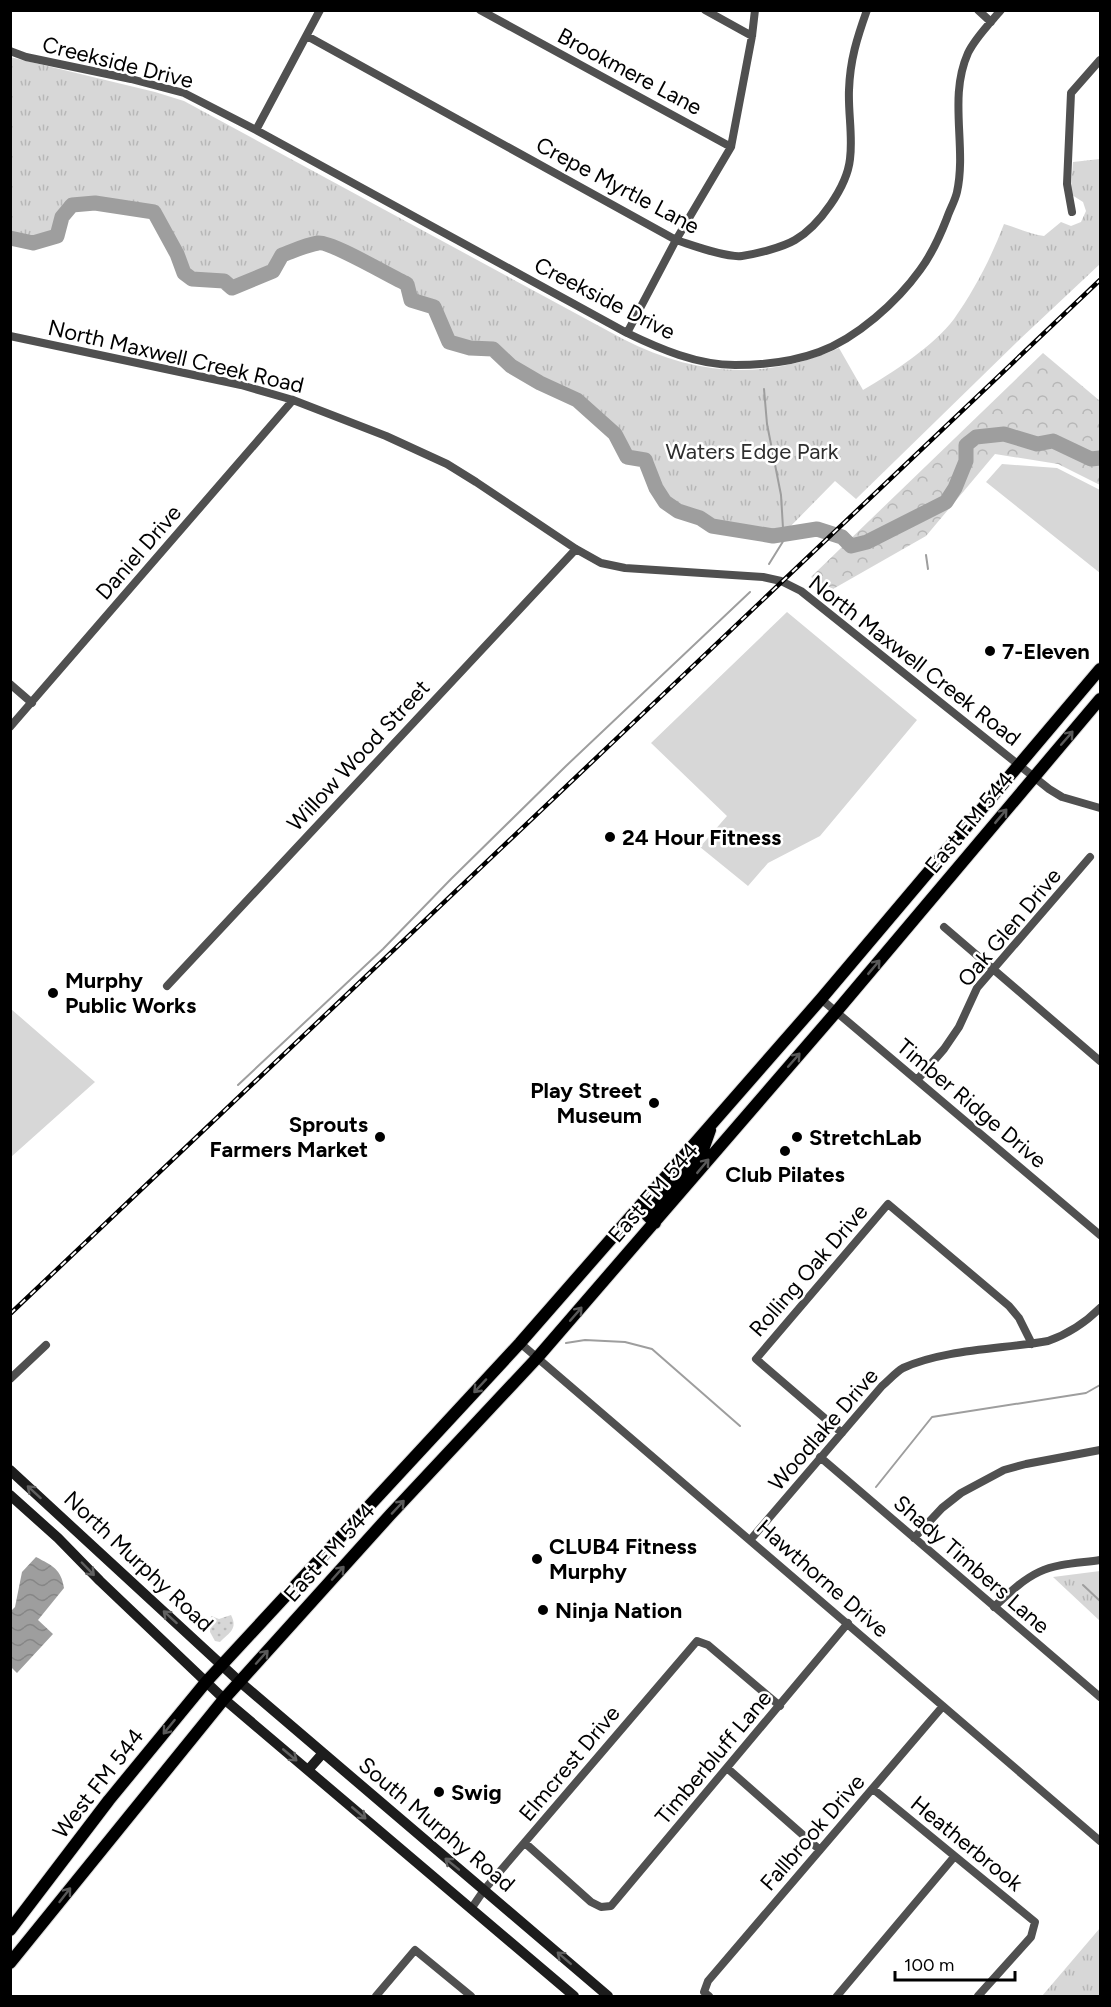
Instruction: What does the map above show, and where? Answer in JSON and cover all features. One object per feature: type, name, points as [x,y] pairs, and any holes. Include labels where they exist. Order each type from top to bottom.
[{"type":"main road","name":"East FM 544","points":[[223,1665],[520,1343],[821,999],[1101,669]]},
{"type":"main road","name":"East FM 544","points":[[224,1699],[537,1358],[836,1012],[1101,699]]},
{"type":"main road","points":[[654,1223],[647,1215],[704,1147],[712,1124]]},
{"type":"main road","name":"North Murphy Road","points":[[10,1470],[240,1682]]},
{"type":"main road","name":"North Murphy Road","points":[[10,1495],[224,1699]]},
{"type":"main road","points":[[46,1527],[58,1514]]},
{"type":"main road","points":[[343,1533],[359,1550]]},
{"type":"main road","name":"West FM 544","points":[[12,1929],[109,1800],[206,1682],[223,1665]]},
{"type":"main road","name":"South Murphy Road","points":[[240,1682],[608,1996]]},
{"type":"main road","name":"West FM 544","points":[[10,1963],[224,1699]]},
{"type":"main road","name":"South Murphy Road","points":[[224,1699],[574,1996]]},
{"type":"main road","points":[[308,1770],[323,1753]]},
{"type":"main road","points":[[376,1827],[390,1811]]},
{"type":"main road","points":[[12,1929],[28,1940]]},
{"type":"street","points":[[256,130],[321,10]]},
{"type":"street","name":"Brookmere Lane","points":[[480,10],[731,147]]},
{"type":"street","points":[[705,10],[752,36]]},
{"type":"street","points":[[627,333],[676,240],[731,147],[755,10]]},
{"type":"street","name":"Crepe Myrtle Lane","points":[[307,36],[676,240],[740,256],[794,241],[818,222],[840,190],[850,162],[849,91],[853,47],[867,10]]},
{"type":"street","points":[[978,10],[991,22]]},
{"type":"street","name":"Creekside Drive","points":[[10,51],[26,57],[131,79],[184,93],[627,333],[661,349],[696,360],[733,366],[786,362],[822,351],[855,332],[892,303],[921,270],[938,240],[957,194],[961,161],[959,83],[968,52],[1001,10]]},
{"type":"street","points":[[1072,212],[1066,184],[1071,93],[1101,60]]},
{"type":"street","name":"North Maxwell Creek Road","points":[[10,336],[240,385],[293,400],[386,436],[447,464],[601,563],[625,568],[772,578],[791,586],[801,591],[1062,797],[1101,808]]},
{"type":"street","name":"Daniel Drive","points":[[10,727],[293,400]]},
{"type":"street","name":"Willow Wood Street","points":[[167,986],[576,549]]},
{"type":"street","points":[[10,684],[32,703]]},
{"type":"street","name":"Oak Glen Drive","points":[[917,1080],[944,1049],[959,1027],[977,988],[1090,857]]},
{"type":"street","points":[[944,927],[1101,1061]]},
{"type":"street","name":"Timber Ridge Drive","points":[[821,999],[1101,1235]]},
{"type":"street","name":"Rolling Oak Drive","points":[[842,1432],[756,1359],[888,1204],[1009,1306],[1019,1318],[1032,1344]]},
{"type":"street","name":"Woodlake Drive","points":[[751,1539],[882,1386],[901,1369],[952,1354],[1032,1344],[1059,1337],[1090,1318],[1101,1308]]},
{"type":"street","name":"Hawthorne Drive","points":[[520,1343],[1101,1841]]},
{"type":"street","points":[[10,1379],[46,1345]]},
{"type":"street","points":[[914,1538],[942,1508],[961,1493],[1004,1470],[1101,1450]]},
{"type":"street","name":"Shady Timbers Lane","points":[[820,1457],[1101,1697]]},
{"type":"street","points":[[994,1607],[1016,1586],[1037,1572],[1101,1560]]},
{"type":"street","name":"Timberbluff Lane","points":[[525,1843],[591,1902],[601,1907],[611,1906],[848,1623]]},
{"type":"street","name":"Elmcrest Drive","points":[[471,1909],[484,1890],[697,1641],[708,1645],[780,1706]]},
{"type":"street","name":"Fallbrook Drive","points":[[710,1996],[704,1992],[708,1981],[942,1706]]},
{"type":"street","points":[[727,1768],[820,1850]]},
{"type":"street","name":"Heatherbrook","points":[[873,1789],[1035,1922],[1031,1936],[978,1996]]},
{"type":"street","points":[[837,1996],[954,1857]]},
{"type":"street","points":[[376,1996],[416,1950],[471,1996]]},
{"type":"green space","name":"Waters Edge Park","points":[[10,57],[184,101],[623,339],[677,361],[704,367],[730,370],[784,366],[839,348],[863,390],[912,358],[946,329],[976,285],[1004,224],[1044,236],[1061,222],[1071,226],[1081,222],[1086,211],[1083,202],[1072,195],[1073,162],[1100,159],[1100,264],[856,499],[835,481],[782,535],[773,536],[712,526],[700,518],[678,511],[665,502],[656,488],[645,460],[627,457],[615,434],[577,400],[540,383],[511,366],[493,349],[470,348],[449,342],[434,307],[411,300],[407,284],[335,247],[318,243],[282,255],[273,271],[232,288],[224,281],[192,279],[184,273],[177,254],[154,212],[95,203],[72,205],[62,217],[57,236],[33,243],[11,238]]},
{"type":"green space","points":[[1043,353],[1100,401],[1100,485],[1058,464],[995,454],[926,536],[833,589],[811,577]]},
{"type":"green space","points":[[1002,464],[1057,468],[1100,490],[1100,573],[986,482]]},
{"type":"green space","points":[[787,612],[917,720],[820,836],[768,863],[748,886],[700,847],[727,816],[651,743]]},
{"type":"green space","points":[[11,1009],[95,1082],[10,1157]]},
{"type":"green space","points":[[1100,1571],[1100,1621],[1053,1577]]},
{"type":"green space","points":[[231,1615],[234,1624],[232,1630],[220,1642],[215,1641],[210,1632],[211,1616],[219,1619]]},
{"type":"green space","points":[[1100,1928],[1100,1996],[1042,1996]]},
{"type":"water","points":[[36,1557],[58,1572],[64,1588],[38,1620],[53,1634],[17,1673],[11,1667],[11,1611],[15,1607],[22,1572]]},
{"type":"waterway","points":[[10,238],[33,243],[57,236],[62,217],[72,205],[95,203],[154,212],[177,254],[184,273],[192,279],[224,281],[232,288],[273,271],[282,255],[318,243],[335,248],[407,284],[411,300],[434,307],[449,342],[470,348],[493,349],[511,366],[540,383],[577,400],[615,434],[627,457],[645,460],[656,488],[665,502],[678,511],[700,518],[712,526],[773,536],[817,529],[842,537],[851,546],[867,542],[946,502],[955,488],[966,461],[966,445],[976,437],[1004,434],[1037,444],[1053,441],[1091,459],[1100,458]]},
{"type":"waterway","points":[[764,389],[767,424],[781,495],[783,528],[787,535],[769,564]]},
{"type":"waterway","points":[[926,555],[928,569]]},
{"type":"waterway","points":[[238,1085],[383,949],[566,766],[750,592]]},
{"type":"waterway","points":[[566,1343],[585,1340],[625,1342],[652,1349],[740,1426]]},
{"type":"waterway","points":[[876,1487],[932,1417],[1086,1393],[1100,1385]]},
{"type":"waterway","points":[[1083,1585],[1100,1601]]},
{"type":"railway","points":[[10,1314],[1100,280]]},
{"type":"place","name":"7-Eleven","points":[[990,651]]},
{"type":"place","name":"24 Hour Fitness","points":[[610,837]]},
{"type":"place","name":"Murphy Public Works","points":[[53,993]]},
{"type":"place","name":"Play Street Museum","points":[[654,1103]]},
{"type":"place","name":"Sprouts Farmers Market","points":[[380,1137]]},
{"type":"place","name":"StretchLab","points":[[797,1137]]},
{"type":"place","name":"Club Pilates","points":[[785,1151]]},
{"type":"place","name":"CLUB4 Fitness Murphy","points":[[537,1559]]},
{"type":"place","name":"Ninja Nation","points":[[543,1610]]},
{"type":"place","name":"Swig","points":[[439,1792]]}]
